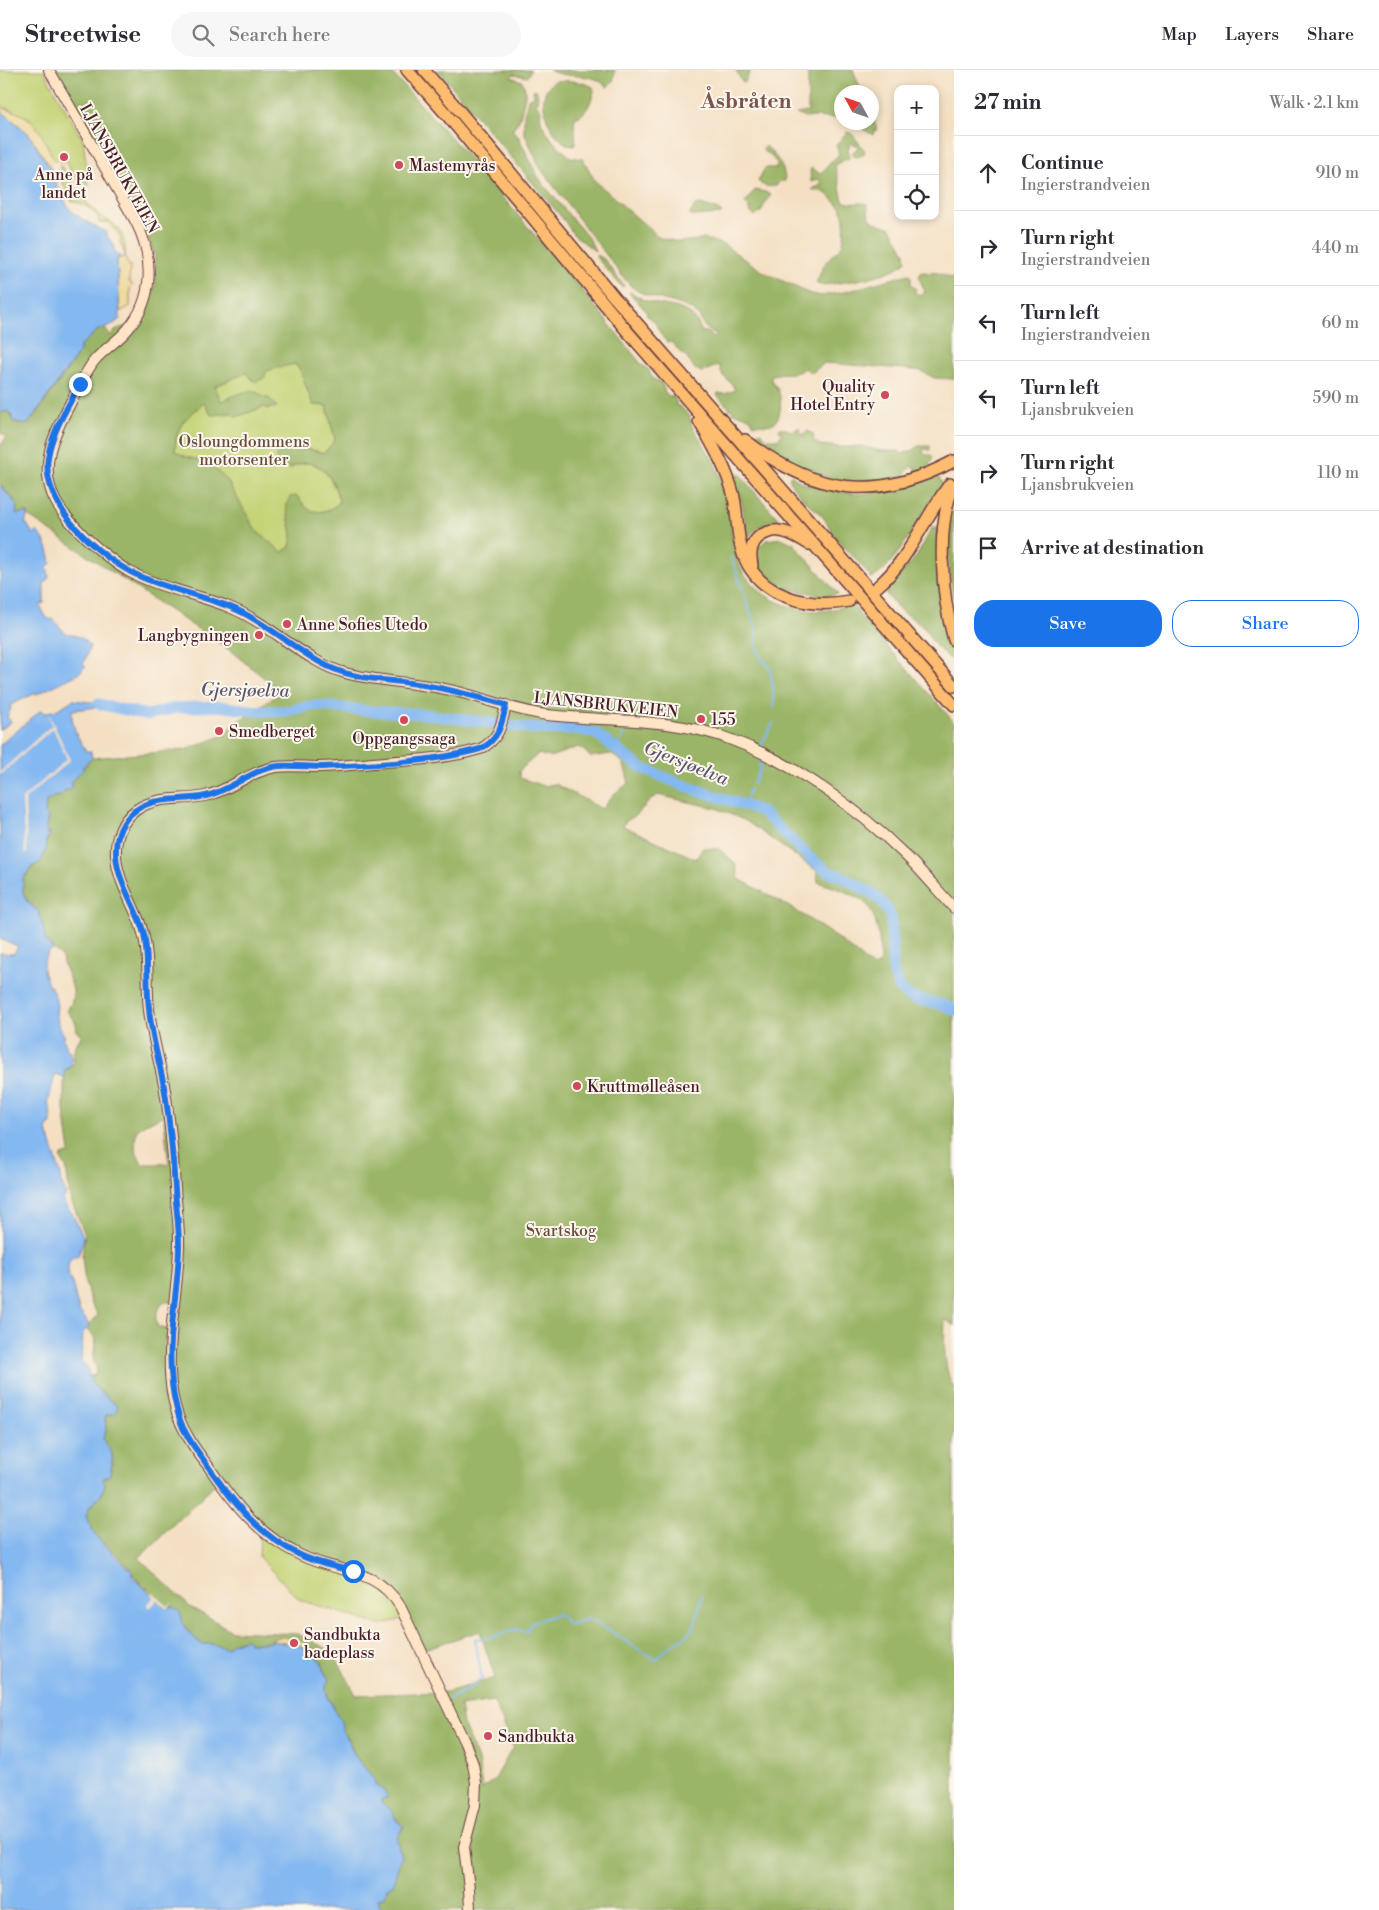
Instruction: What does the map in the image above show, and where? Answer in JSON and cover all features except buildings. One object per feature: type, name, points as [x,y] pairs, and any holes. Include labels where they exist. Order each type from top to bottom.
[{"type":"highway","points":[[407,70],[447,115],[598,298],[954,705]]},
{"type":"highway","points":[[424,70],[614,297],[954,686]]},
{"type":"highway","points":[[684,396],[714,448],[729,479],[735,502],[743,552],[753,570],[769,588],[792,599],[822,604],[849,600]]},
{"type":"highway","points":[[725,425],[795,473],[840,486],[868,488],[893,485],[926,475],[954,461]]},
{"type":"highway","points":[[878,586],[902,560],[954,479]]},
{"type":"highway","points":[[954,485],[944,516],[943,537],[946,599],[954,640]]},
{"type":"highway","points":[[753,570],[752,546],[756,540],[767,532],[775,530],[787,532],[818,550]]},
{"type":"main road","name":"LJANSBRUKVEIEN","points":[[49,70],[140,231],[145,244],[149,266],[147,292],[139,314],[125,333],[88,370],[52,439],[48,456],[48,478],[54,497],[63,513],[98,549],[126,570],[244,614],[331,668],[356,675],[451,690],[505,710],[644,721],[679,726],[728,738],[765,754],[805,777],[875,828],[905,854],[954,908]]},
{"type":"main road","points":[[470,1910],[464,1853],[465,1840],[476,1798],[473,1764],[465,1742],[403,1612],[388,1591],[372,1579],[353,1571],[321,1564],[299,1555],[253,1522],[239,1509],[219,1482],[187,1436],[180,1419],[173,1394],[171,1362],[171,1330],[179,1239],[172,1143],[164,1086],[150,1017],[144,937],[138,917],[119,876],[116,853],[117,838],[126,820],[137,809],[156,801],[207,796],[254,773],[273,767],[365,764],[469,752],[486,746],[495,738],[505,710]]},
{"type":"green space","points":[[0,70],[43,70],[83,140],[89,186],[73,176],[67,162],[54,160],[31,119],[0,105]]},
{"type":"green space","name":"Svartskog","points":[[52,70],[389,70],[455,142],[581,289],[642,365],[648,369],[653,379],[662,383],[665,393],[674,397],[676,406],[679,406],[690,417],[692,427],[713,460],[721,477],[729,503],[735,554],[744,574],[752,584],[761,592],[784,605],[809,611],[822,611],[851,605],[954,722],[954,1326],[945,1319],[944,1337],[946,1364],[954,1389],[954,1910],[384,1910],[378,1898],[391,1886],[398,1835],[404,1828],[388,1808],[381,1803],[381,1798],[386,1799],[385,1792],[357,1759],[348,1739],[342,1732],[339,1718],[325,1691],[328,1676],[323,1670],[321,1661],[308,1651],[307,1644],[304,1642],[282,1637],[275,1638],[267,1643],[248,1643],[245,1638],[242,1641],[236,1641],[227,1648],[203,1644],[191,1635],[185,1627],[180,1613],[172,1606],[167,1609],[147,1588],[145,1589],[119,1556],[93,1533],[89,1526],[87,1511],[101,1495],[103,1480],[109,1476],[112,1464],[111,1452],[103,1438],[106,1431],[105,1419],[106,1415],[115,1413],[118,1406],[101,1393],[88,1377],[94,1375],[97,1370],[93,1359],[96,1340],[87,1328],[98,1315],[92,1305],[85,1283],[82,1256],[85,1234],[70,1198],[66,1167],[60,1157],[70,1153],[64,1109],[64,1071],[74,1063],[74,1049],[81,1036],[77,1032],[76,1023],[67,1011],[72,1000],[73,991],[62,957],[44,940],[39,912],[26,898],[22,888],[26,876],[36,862],[50,833],[47,834],[46,802],[53,797],[60,796],[72,787],[72,780],[92,758],[185,750],[222,736],[235,723],[282,692],[228,649],[28,516],[28,513],[16,514],[17,506],[12,497],[0,485],[0,447],[7,436],[0,433],[0,413],[8,411],[13,420],[18,423],[35,416],[80,351],[80,346],[98,330],[104,328],[111,336],[117,329],[143,321],[155,287],[155,256],[139,214]],"holes":[[[295,364],[300,370],[313,405],[327,406],[335,440],[324,453],[300,449],[282,452],[276,455],[277,464],[281,469],[304,463],[318,466],[324,470],[332,481],[339,502],[332,508],[320,512],[307,508],[297,496],[290,497],[286,505],[292,534],[290,547],[282,552],[256,531],[227,480],[208,463],[184,456],[175,451],[177,435],[182,423],[204,403],[211,415],[232,413],[236,417],[264,407],[268,409],[277,407],[269,398],[249,391],[221,401],[215,386],[246,373],[255,382],[264,378],[267,371]],[[578,747],[590,757],[611,754],[623,762],[629,783],[614,794],[602,809],[555,784],[544,786],[520,778],[519,771],[538,754],[550,757]],[[658,795],[716,808],[746,821],[817,871],[818,882],[859,898],[869,907],[876,922],[880,950],[879,965],[872,967],[825,929],[739,879],[735,863],[719,849],[703,848],[696,859],[623,826],[625,822],[636,815]],[[165,1115],[164,1122],[169,1164],[142,1164],[135,1148],[136,1131],[145,1124]],[[164,1302],[174,1302],[171,1329],[158,1327],[156,1314]],[[220,1479],[263,1527],[310,1553],[353,1571],[397,1601],[421,1650],[480,1631],[495,1678],[447,1692],[356,1695],[333,1652],[298,1634],[232,1631],[190,1607],[139,1558]],[[494,1701],[513,1747],[495,1779],[482,1789],[478,1760],[463,1724],[460,1706]]]},
{"type":"green space","points":[[438,70],[531,70],[527,77],[513,74],[511,77],[522,81],[525,89],[519,121],[513,128],[513,131],[518,136],[543,184],[590,240],[595,251],[573,234],[564,220]]},
{"type":"green space","points":[[549,70],[615,70],[612,82],[606,87],[594,79],[556,73]]},
{"type":"green space","points":[[736,70],[751,70],[745,82],[742,82]]},
{"type":"green space","points":[[808,70],[853,70],[859,85],[834,85],[834,118],[803,117],[796,114],[808,112]]},
{"type":"green space","points":[[556,81],[575,81],[593,87],[594,91],[588,107],[583,114],[575,118],[574,146],[565,143],[557,137],[546,117],[544,96],[548,87]]},
{"type":"green space","points":[[536,89],[538,96],[536,105],[540,108],[541,122],[552,140],[570,157],[583,159],[595,181],[660,238],[679,242],[706,239],[724,245],[762,271],[808,293],[821,296],[844,292],[909,274],[911,285],[916,289],[914,292],[921,296],[925,291],[919,278],[921,272],[938,273],[954,279],[954,379],[934,378],[921,371],[906,369],[824,363],[813,372],[805,368],[793,373],[780,373],[771,376],[780,399],[779,414],[775,422],[767,425],[754,424],[750,418],[733,412],[717,395],[718,393],[725,394],[735,390],[732,384],[723,376],[719,365],[702,372],[695,369],[685,355],[671,342],[667,342],[664,339],[654,321],[647,316],[646,311],[629,292],[647,301],[686,312],[692,316],[702,332],[707,332],[714,338],[716,333],[708,330],[698,315],[689,308],[647,295],[630,285],[540,168],[524,132],[524,115],[528,99],[534,96],[533,90]]},
{"type":"green space","points":[[865,130],[877,130],[874,131],[873,135]]},
{"type":"green space","points":[[847,132],[852,134],[865,151],[863,155],[856,157],[853,155],[853,152],[858,148],[850,143],[848,150],[849,158],[835,166],[843,201],[867,204],[871,219],[891,228],[905,253],[906,261],[890,271],[878,275],[852,281],[819,285],[816,283],[825,264],[842,245],[844,222],[842,211],[834,200],[822,191],[812,190],[820,186],[821,182],[819,179],[811,182],[810,171],[811,168],[821,173],[839,154],[836,145]]},
{"type":"green space","points":[[766,146],[782,166],[785,176],[785,181],[780,181],[776,186],[766,186],[758,181],[765,168],[777,168],[777,163],[768,153],[764,152],[763,148]]},
{"type":"green space","points":[[60,164],[90,207],[118,228],[124,240],[125,254],[120,243],[120,236],[108,222],[99,223],[98,217],[89,208],[72,201],[60,174]]},
{"type":"green space","points":[[755,190],[771,195],[761,212],[755,216],[749,211],[749,206],[745,203]]},
{"type":"green space","points":[[701,204],[722,213],[691,216],[690,214],[695,205]]},
{"type":"green space","points":[[597,255],[604,259],[624,286],[622,287],[596,257]]},
{"type":"green space","name":"Osloungdommens motorsenter","points":[[295,364],[300,370],[313,405],[327,406],[335,440],[325,453],[305,448],[290,469],[300,464],[308,463],[322,469],[335,488],[339,502],[329,510],[320,512],[307,508],[297,496],[286,505],[292,534],[290,547],[282,552],[256,531],[242,507],[208,463],[175,452],[177,435],[182,423],[204,403],[211,415],[232,413],[236,417],[264,407],[277,407],[221,401],[215,386],[246,373],[267,371]]},
{"type":"green space","points":[[798,428],[802,435],[808,431],[813,434],[814,441],[820,445],[861,446],[881,451],[899,451],[902,454],[914,450],[918,446],[930,446],[930,450],[924,449],[923,453],[931,455],[933,458],[928,470],[917,473],[915,471],[916,468],[911,466],[902,477],[880,482],[846,481],[802,472],[771,452],[770,449],[764,449],[764,443],[755,434],[758,432],[762,433],[767,439],[777,439],[782,435],[779,429],[793,431]]},
{"type":"green space","points":[[736,472],[780,523],[763,526],[748,536],[742,504],[733,479]]},
{"type":"green space","points":[[791,475],[799,481],[808,484],[853,494],[896,489],[937,476],[943,486],[930,501],[912,532],[887,567],[871,578],[837,539],[822,516],[798,494],[789,478]]},
{"type":"green space","points":[[954,506],[954,600],[950,577],[949,553],[951,517]]},
{"type":"green space","points":[[932,528],[937,528],[941,597],[951,654],[949,659],[933,643],[926,630],[902,612],[886,594],[888,589],[917,556]]},
{"type":"green space","points":[[781,538],[794,544],[838,594],[825,596],[784,588],[759,567],[756,558],[758,547],[767,540]]},
{"type":"green space","points":[[260,1533],[377,1582],[407,1618],[379,1625],[300,1600],[259,1557]]},
{"type":"sand","points":[[0,108],[22,115],[35,125],[45,140],[54,160],[49,165],[28,133]]},
{"type":"sand","points":[[125,254],[127,263],[130,265],[129,282],[133,285],[130,288],[130,306],[120,312],[117,259],[124,257]]},
{"type":"sand","name":"Sandbukta badeplass","points":[[282,1637],[302,1641],[308,1651],[301,1646],[272,1641],[275,1638]]},
{"type":"water","points":[[0,110],[28,133],[56,177],[57,187],[69,208],[82,219],[107,233],[107,236],[114,245],[114,250],[120,257],[117,259],[120,319],[109,327],[98,330],[80,346],[80,351],[28,424],[13,422],[12,416],[8,411],[0,413]]},
{"type":"water","points":[[0,485],[17,505],[16,514],[28,513],[25,524],[27,524],[33,534],[36,531],[42,537],[49,554],[51,563],[47,567],[49,577],[44,584],[44,603],[40,605],[46,617],[51,620],[53,619],[64,632],[82,638],[90,646],[83,665],[86,666],[78,674],[10,705],[11,708],[7,717],[11,722],[0,730]]},
{"type":"water","points":[[73,700],[99,703],[97,707],[72,710],[72,721],[76,732],[86,751],[91,752],[92,758],[72,780],[70,790],[66,790],[60,796],[53,797],[46,802],[45,814],[48,817],[47,834],[51,833],[45,842],[47,846],[41,862],[30,868],[23,879],[23,893],[27,901],[39,912],[45,940],[53,950],[49,951],[43,969],[49,987],[51,986],[51,991],[54,992],[59,1027],[65,1037],[63,1038],[67,1049],[71,1053],[71,1064],[69,1069],[67,1068],[64,1071],[65,1077],[55,1074],[48,1104],[51,1124],[48,1125],[47,1131],[61,1175],[60,1180],[66,1194],[63,1200],[66,1207],[72,1213],[84,1238],[78,1256],[72,1257],[68,1264],[68,1274],[75,1290],[75,1297],[89,1329],[83,1332],[81,1361],[87,1367],[93,1385],[118,1407],[115,1413],[106,1415],[105,1419],[106,1431],[103,1438],[111,1452],[112,1458],[109,1476],[103,1480],[105,1484],[101,1495],[90,1506],[86,1516],[102,1543],[127,1568],[131,1569],[133,1577],[167,1609],[172,1606],[180,1612],[187,1630],[202,1644],[227,1648],[231,1643],[242,1641],[246,1638],[249,1643],[267,1643],[272,1641],[301,1646],[321,1661],[323,1670],[329,1680],[326,1692],[340,1719],[342,1732],[345,1734],[355,1756],[377,1785],[386,1793],[387,1798],[381,1799],[381,1803],[391,1810],[397,1821],[404,1826],[397,1840],[401,1856],[393,1885],[387,1888],[385,1897],[378,1898],[384,1910],[0,1910],[0,953],[14,954],[18,946],[0,939],[0,745],[41,710],[44,713],[56,710]]},
{"type":"pier","points":[[48,712],[70,760],[25,799],[27,853],[25,853],[22,799],[67,759],[53,728],[0,775],[0,772],[52,725]]},
{"type":"pier","points":[[153,1592],[167,1606],[173,1603],[167,1609],[157,1600],[150,1608],[147,1605],[154,1597],[151,1594]]},
{"type":"waterway","points":[[731,557],[757,632],[756,647],[761,658],[769,666],[773,685],[774,707]]},
{"type":"waterway","name":"Gjersjøelva","points":[[99,704],[147,715],[176,708],[218,706],[257,711],[287,711],[314,705],[423,714],[528,728],[574,729],[595,733],[640,767],[685,786],[761,811],[810,858],[829,872],[841,876],[873,894],[883,903],[891,917],[893,972],[899,987],[905,994],[915,999],[944,1005],[954,1010]]},
{"type":"waterway","points":[[761,747],[773,723]]},
{"type":"waterway","points":[[615,748],[629,727]]},
{"type":"waterway","points":[[753,784],[760,770],[760,758]]},
{"type":"waterway","points":[[744,805],[750,789]]},
{"type":"waterway","points":[[449,1699],[482,1679],[475,1639],[490,1638],[516,1629],[526,1632],[532,1622],[559,1614],[569,1625],[589,1618],[656,1660],[665,1649],[683,1638],[691,1630],[697,1619],[702,1595]]},
{"type":"place","name":"Anne på landet","points":[[64,157]]},
{"type":"place","name":"Mastemyrås","points":[[399,165]]},
{"type":"place","name":"Quality Hotel Entry","points":[[885,395]]},
{"type":"place","name":"Anne Sofies Utedo","points":[[287,624]]},
{"type":"place","name":"Langbygningen","points":[[259,635]]},
{"type":"place","name":"155","points":[[701,719]]},
{"type":"place","name":"Oppgangssaga","points":[[404,720]]},
{"type":"place","name":"Smedberget","points":[[219,731]]},
{"type":"place","name":"Kruttmølleåsen","points":[[577,1086]]},
{"type":"place","name":"Sandbukta badeplass","points":[[294,1643]]},
{"type":"place","name":"Sandbukta","points":[[488,1736]]},
{"type":"district","name":"Åsbråten","points":[[746,101]]},
{"type":"route","points":[[80,384],[52,439],[48,456],[48,478],[54,497],[63,513],[74,526],[114,562],[140,577],[235,609],[314,658],[337,670],[356,675],[451,690],[506,705],[497,735],[490,743],[480,749],[404,761],[320,767],[280,766],[267,768],[207,796],[163,799],[137,809],[122,826],[116,844],[119,876],[138,917],[146,946],[148,1006],[154,1046],[164,1086],[172,1143],[179,1239],[171,1330],[171,1373],[173,1394],[183,1429],[233,1502],[246,1517],[299,1555],[321,1564],[353,1571]]}]
